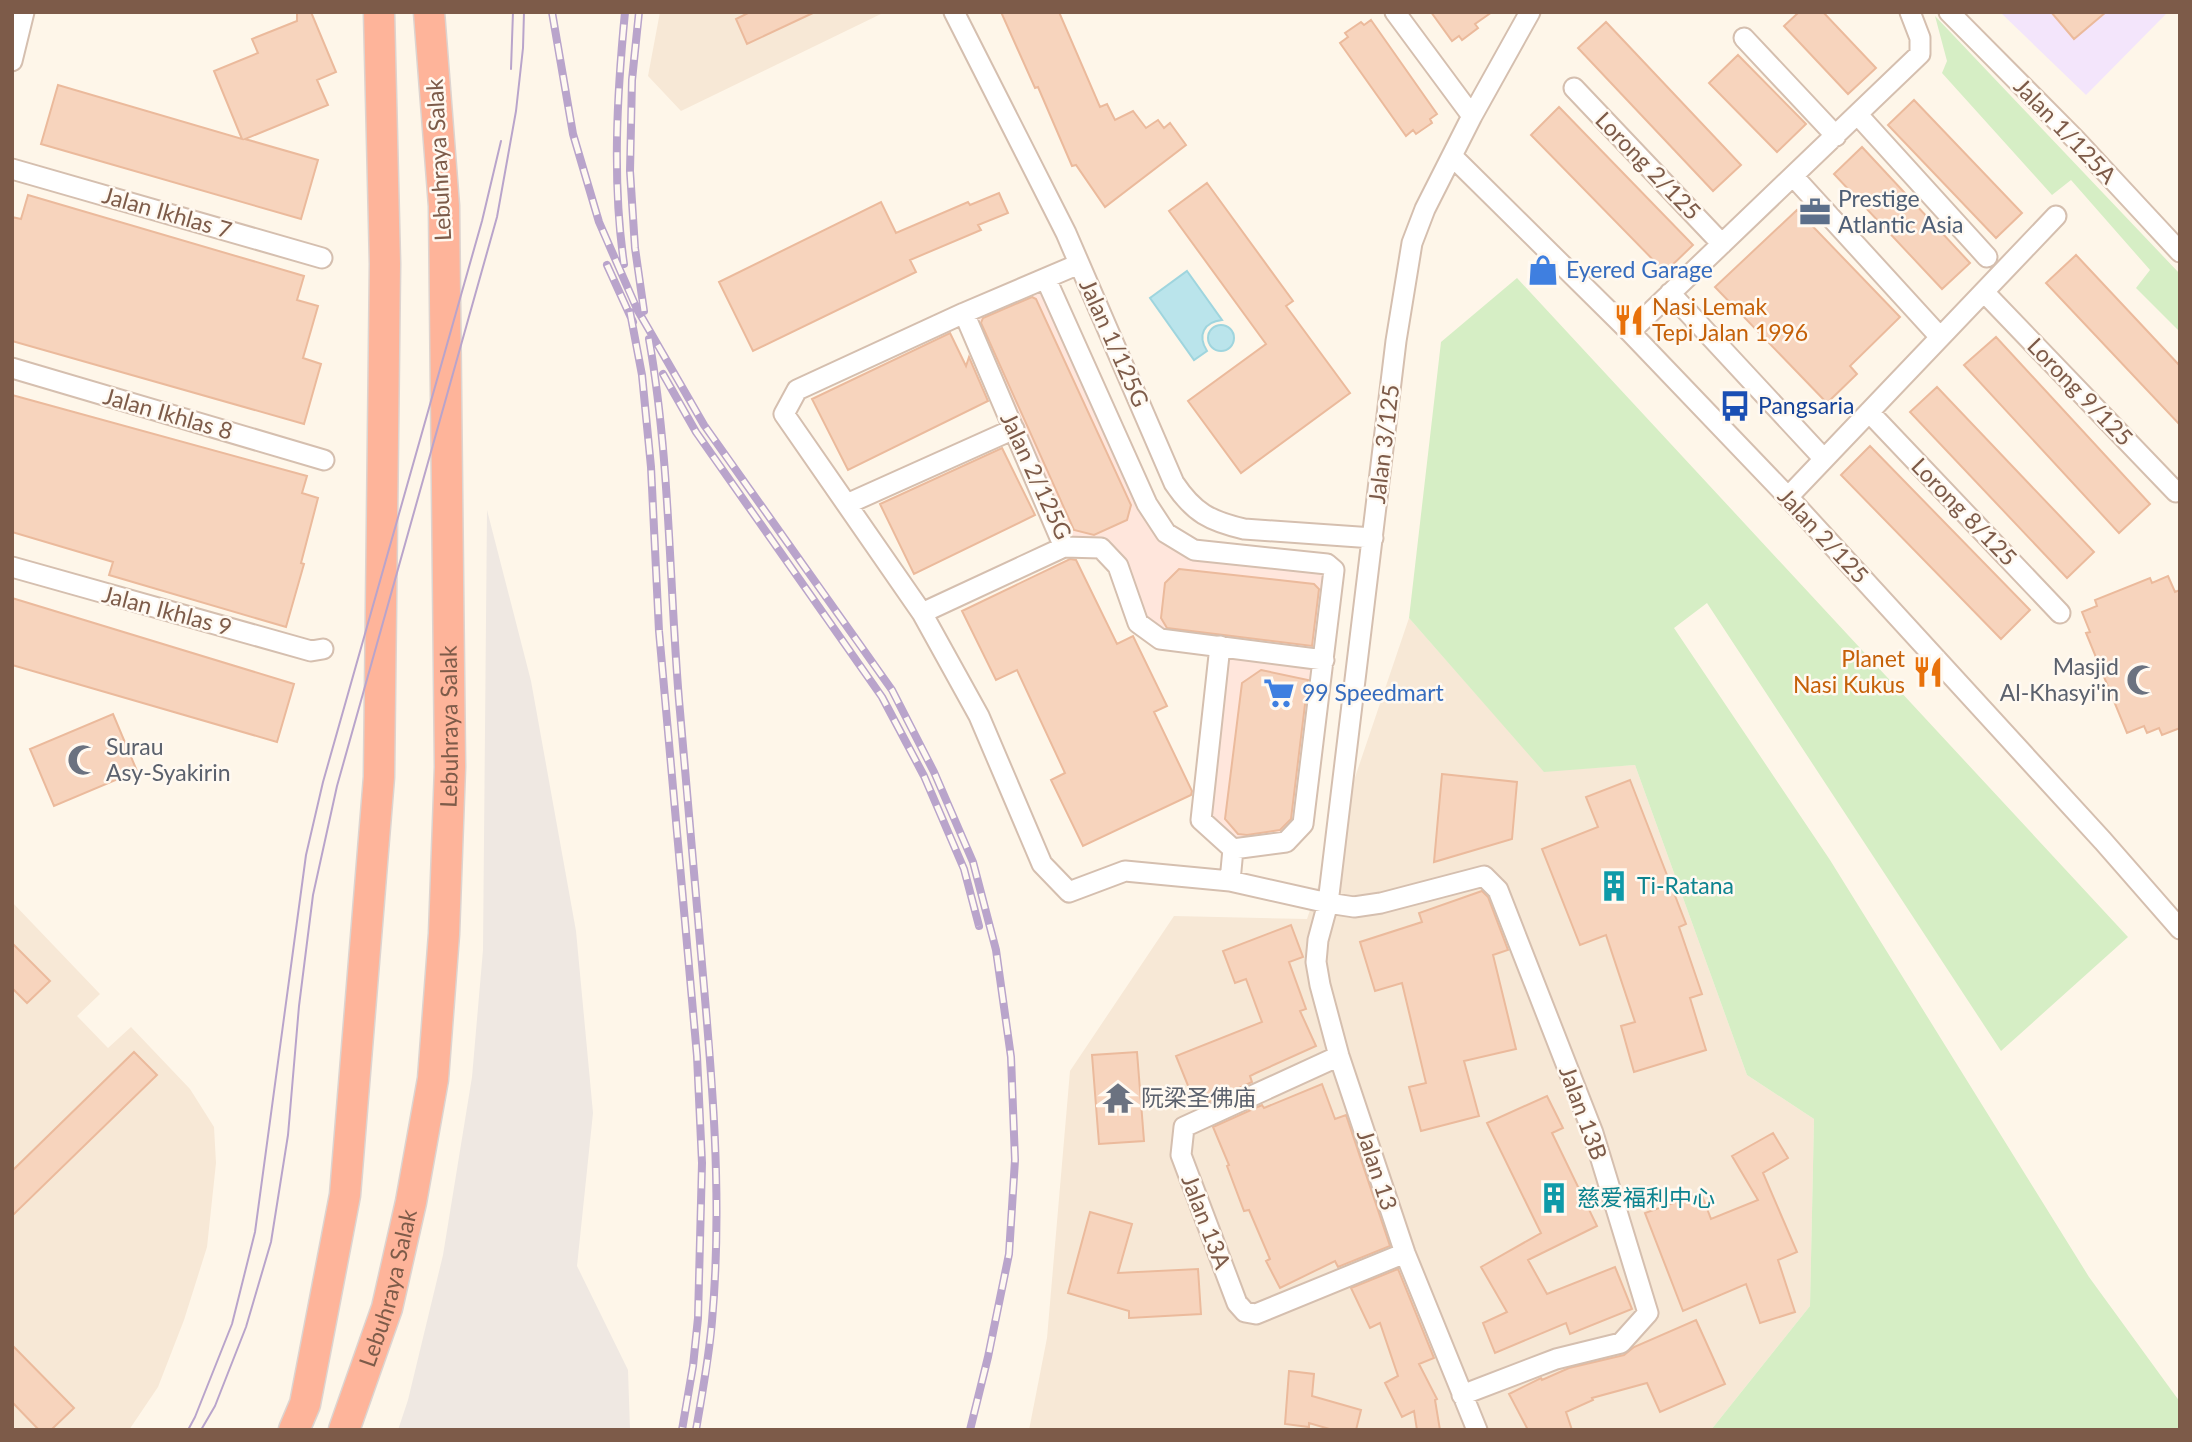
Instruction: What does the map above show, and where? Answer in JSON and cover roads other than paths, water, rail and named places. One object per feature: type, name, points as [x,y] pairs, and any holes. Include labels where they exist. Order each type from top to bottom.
[{"type":"highway","points":[[294,1430],[305,1404],[345,1195],[379,776],[385,264],[379,12]]},
{"type":"highway","name":"Lebuhraya Salak","points":[[344,1430],[387,1308],[411,1202],[433,1079],[444,934],[450,767],[444,206],[429,12]]},
{"type":"street","points":[[12,61],[24,12]]},
{"type":"street","name":"Jalan 1/125G","points":[[954,12],[1066,233],[1174,483],[1188,503],[1206,516],[1244,529],[1373,538]]},
{"type":"street","points":[[1395,12],[1472,116]]},
{"type":"street","name":"Jalan 3/125","points":[[1328,903],[1396,341],[1412,243],[1425,209],[1472,116],[1530,12]]},
{"type":"street","points":[[1630,332],[1920,54],[1920,38],[1910,12]]},
{"type":"street","name":"Jalan 1/125A","points":[[1949,12],[2180,251]]},
{"type":"street","points":[[1744,38],[1836,136]]},
{"type":"street","name":"Lorong 2/125","points":[[1574,88],[1722,244]]},
{"type":"street","points":[[1858,115],[1987,257]]},
{"type":"street","name":"Jalan 2/125","points":[[1452,156],[1630,332],[1788,497],[2180,929]]},
{"type":"street","name":"Jalan Ikhlas 7","points":[[12,169],[322,258]]},
{"type":"street","points":[[1793,176],[1940,337]]},
{"type":"street","points":[[1788,497],[2056,216]]},
{"type":"street","points":[[1079,264],[964,313],[797,390],[784,414],[922,613],[979,716],[1042,864],[1069,892],[1125,871],[1230,881],[1328,903]]},
{"type":"street","points":[[1046,279],[1147,503],[1166,533],[1194,550],[1327,564],[1334,570],[1303,824],[1286,842],[1233,849],[1200,820],[1220,646]]},
{"type":"street","name":"Lorong 9/125","points":[[1984,292],[2176,492]]},
{"type":"street","points":[[1670,293],[1824,459]]},
{"type":"street","name":"Jalan 2/125G","points":[[964,313],[1064,547],[1101,548],[1118,566],[1138,623],[1160,639],[1324,660]]},
{"type":"street","name":"Jalan Ikhlas 8","points":[[12,368],[324,460]]},
{"type":"street","name":"Lorong 8/125","points":[[1869,412],[2060,613]]},
{"type":"street","points":[[847,504],[1014,429]]},
{"type":"street","points":[[922,613],[1064,547]]},
{"type":"street","name":"Jalan Ikhlas 9","points":[[12,567],[311,651],[323,649]]},
{"type":"street","points":[[1230,881],[1233,849]]},
{"type":"street","name":"Jalan 13B","points":[[1328,903],[1354,907],[1381,903],[1484,876],[1498,890],[1592,1133],[1648,1313],[1621,1343],[1556,1359],[1462,1395]]},
{"type":"street","name":"Jalan 13","points":[[1328,903],[1318,940],[1316,962],[1339,1056],[1405,1253],[1477,1430]]},
{"type":"street","name":"Jalan 13A","points":[[1339,1056],[1184,1127],[1181,1155],[1237,1303],[1245,1312],[1256,1314],[1405,1253]]},
{"type":"water","points":[[1187,271],[1222,320],[1211,323],[1204,330],[1203,340],[1207,351],[1194,360],[1150,298]]},
{"type":"water","points":[[1221,325],[1231,328],[1234,338],[1231,348],[1221,351],[1211,348],[1208,338],[1211,328]]},
{"type":"tram line","points":[[511,69],[513,12]]},
{"type":"tram line","points":[[201,1430],[215,1406],[246,1327],[271,1242],[288,1135],[299,1006],[313,895],[337,786],[497,217],[516,111],[524,12]]},
{"type":"tram line","points":[[188,1430],[232,1324],[255,1232],[306,855],[323,782],[482,221],[501,141]]},
{"type":"railway","points":[[552,12],[573,134],[599,222],[637,309],[704,425],[892,690],[934,772],[973,862],[996,950],[1011,1057],[1015,1160],[1009,1254],[970,1430]]},
{"type":"railway","points":[[624,264],[618,201],[617,138],[625,12]]},
{"type":"railway","points":[[639,12],[632,80],[630,171],[635,248],[644,311]]},
{"type":"railway","points":[[607,265],[633,322]]},
{"type":"railway","points":[[630,312],[642,375],[651,467],[659,631],[697,1056],[702,1163],[698,1318],[682,1430]]},
{"type":"railway","points":[[649,339],[665,474],[679,700],[715,1137],[715,1275],[709,1349],[696,1430]]},
{"type":"railway","points":[[663,374],[696,432],[882,697],[924,776],[964,869],[979,926]]},
{"type":"place","name":"Prestige Atlantic Asia","points":[[1815,212]]},
{"type":"place","name":"Eyered Garage","points":[[1543,270]]},
{"type":"place","name":"Nasi Lemak Tepi Jalan 1996","points":[[1629,320]]},
{"type":"place","name":"Pangsaria","points":[[1735,406]]},
{"type":"place","name":"Planet Nasi Kukus","points":[[1928,672]]},
{"type":"place","name":"Masjid Al-Khasyi'in","points":[[2142,680]]},
{"type":"place","name":"99 Speedmart","points":[[1279,693]]},
{"type":"place","name":"Surau Asy-Syakirin","points":[[83,760]]},
{"type":"place","name":"Ti-Ratana","points":[[1614,886]]},
{"type":"place","name":"阮梁圣佛庙","points":[[1118,1098]]},
{"type":"place","name":"慈爱福利中心","points":[[1554,1198]]}]
